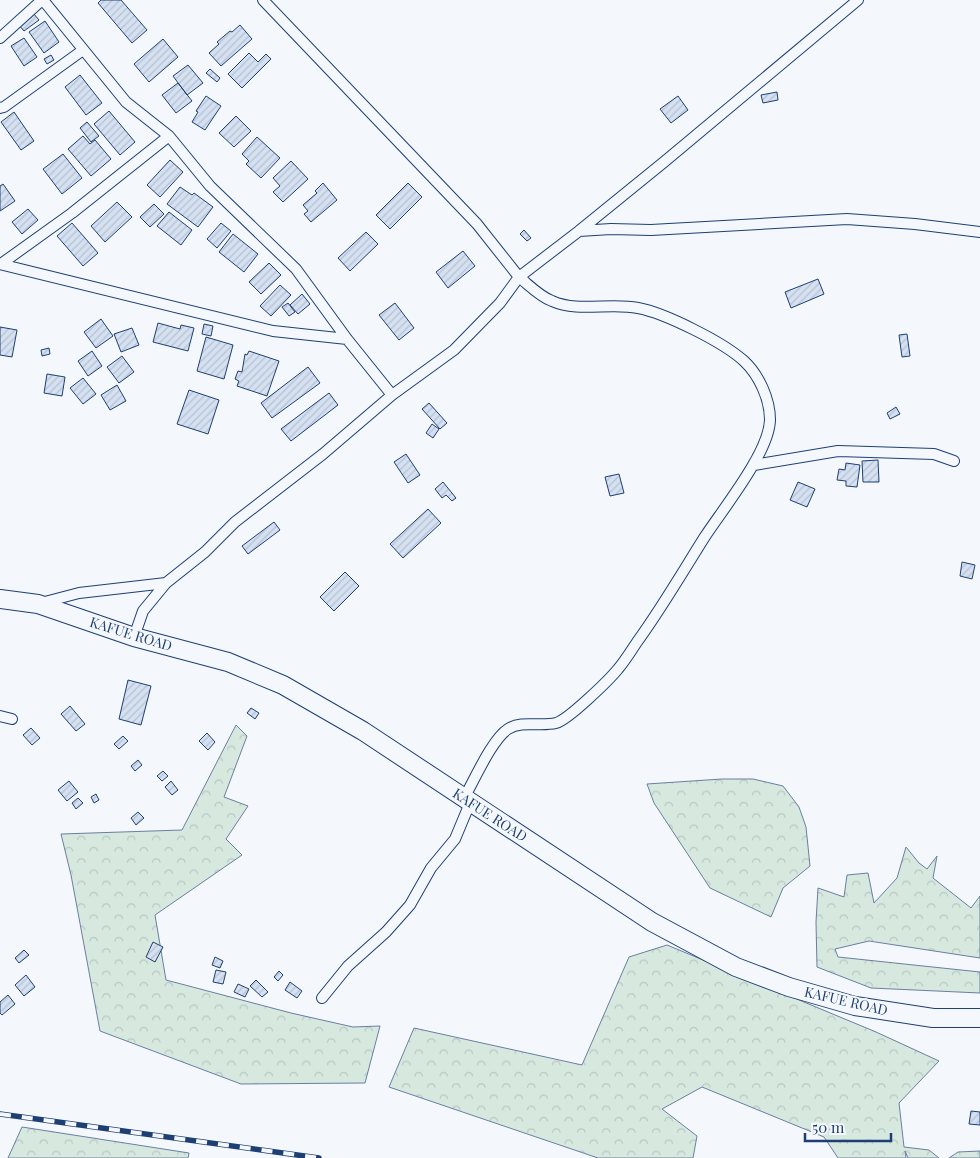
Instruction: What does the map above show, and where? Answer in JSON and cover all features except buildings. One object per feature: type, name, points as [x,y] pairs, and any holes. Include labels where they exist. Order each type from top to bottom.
[{"type":"highway","name":"KAFUE ROAD","points":[[0,599],[38,604],[134,637],[228,662],[283,685],[363,731],[652,922],[736,967],[789,987],[855,1006],[933,1018],[980,1018]]},
{"type":"street","points":[[0,38],[43,0],[126,102],[169,136],[210,186],[296,269],[347,339],[392,395]]},
{"type":"street","points":[[263,0],[471,217],[519,276],[540,295],[552,302],[577,307],[623,306],[638,308],[689,328],[723,346],[744,362],[758,378],[768,401],[770,421],[764,445],[754,464],[704,538],[652,622],[618,670],[568,717],[558,723],[518,724],[507,730],[496,742],[467,800],[455,838],[431,868],[410,905],[386,932],[348,966],[322,998]]},
{"type":"street","points":[[134,637],[143,611],[166,583],[204,552],[235,522],[323,454],[392,395],[454,350],[500,304],[519,276],[579,231],[664,162],[858,0]]},
{"type":"street","points":[[0,108],[83,50]]},
{"type":"street","points":[[1,264],[72,213],[169,136]]},
{"type":"street","points":[[579,231],[611,229],[651,230],[847,219],[915,224],[980,232]]},
{"type":"street","points":[[1,264],[273,331],[347,339]]},
{"type":"street","points":[[754,464],[838,451],[934,454],[954,461]]},
{"type":"street","points":[[38,604],[79,593],[166,583]]},
{"type":"street","points":[[0,716],[12,718]]},
{"type":"green space","points":[[236,725],[247,736],[224,797],[248,806],[226,839],[242,855],[155,915],[166,980],[291,1013],[353,1027],[380,1026],[365,1083],[241,1084],[100,1031],[71,875],[61,834],[182,830]]},
{"type":"green space","points":[[753,779],[783,786],[799,807],[806,827],[810,866],[783,888],[771,917],[710,888],[654,803],[647,784]]},
{"type":"green space","points":[[906,847],[919,863],[927,869],[937,856],[933,878],[971,908],[980,896],[980,958],[869,941],[835,949],[838,957],[980,972],[980,993],[871,988],[817,967],[816,922],[818,888],[844,897],[847,875],[868,873],[874,903],[897,878]]},
{"type":"green space","points":[[667,945],[876,1032],[939,1061],[899,1103],[904,1147],[929,1150],[939,1158],[908,1158],[905,1151],[906,1158],[838,1158],[824,1137],[702,1087],[662,1109],[697,1136],[693,1158],[598,1158],[389,1087],[414,1028],[582,1065],[629,957]]},
{"type":"green space","points":[[22,1127],[189,1153],[188,1158],[8,1158]]},
{"type":"green space","points":[[980,1151],[980,1158],[949,1158],[958,1152]]},
{"type":"railway","points":[[0,1114],[319,1158]]}]
